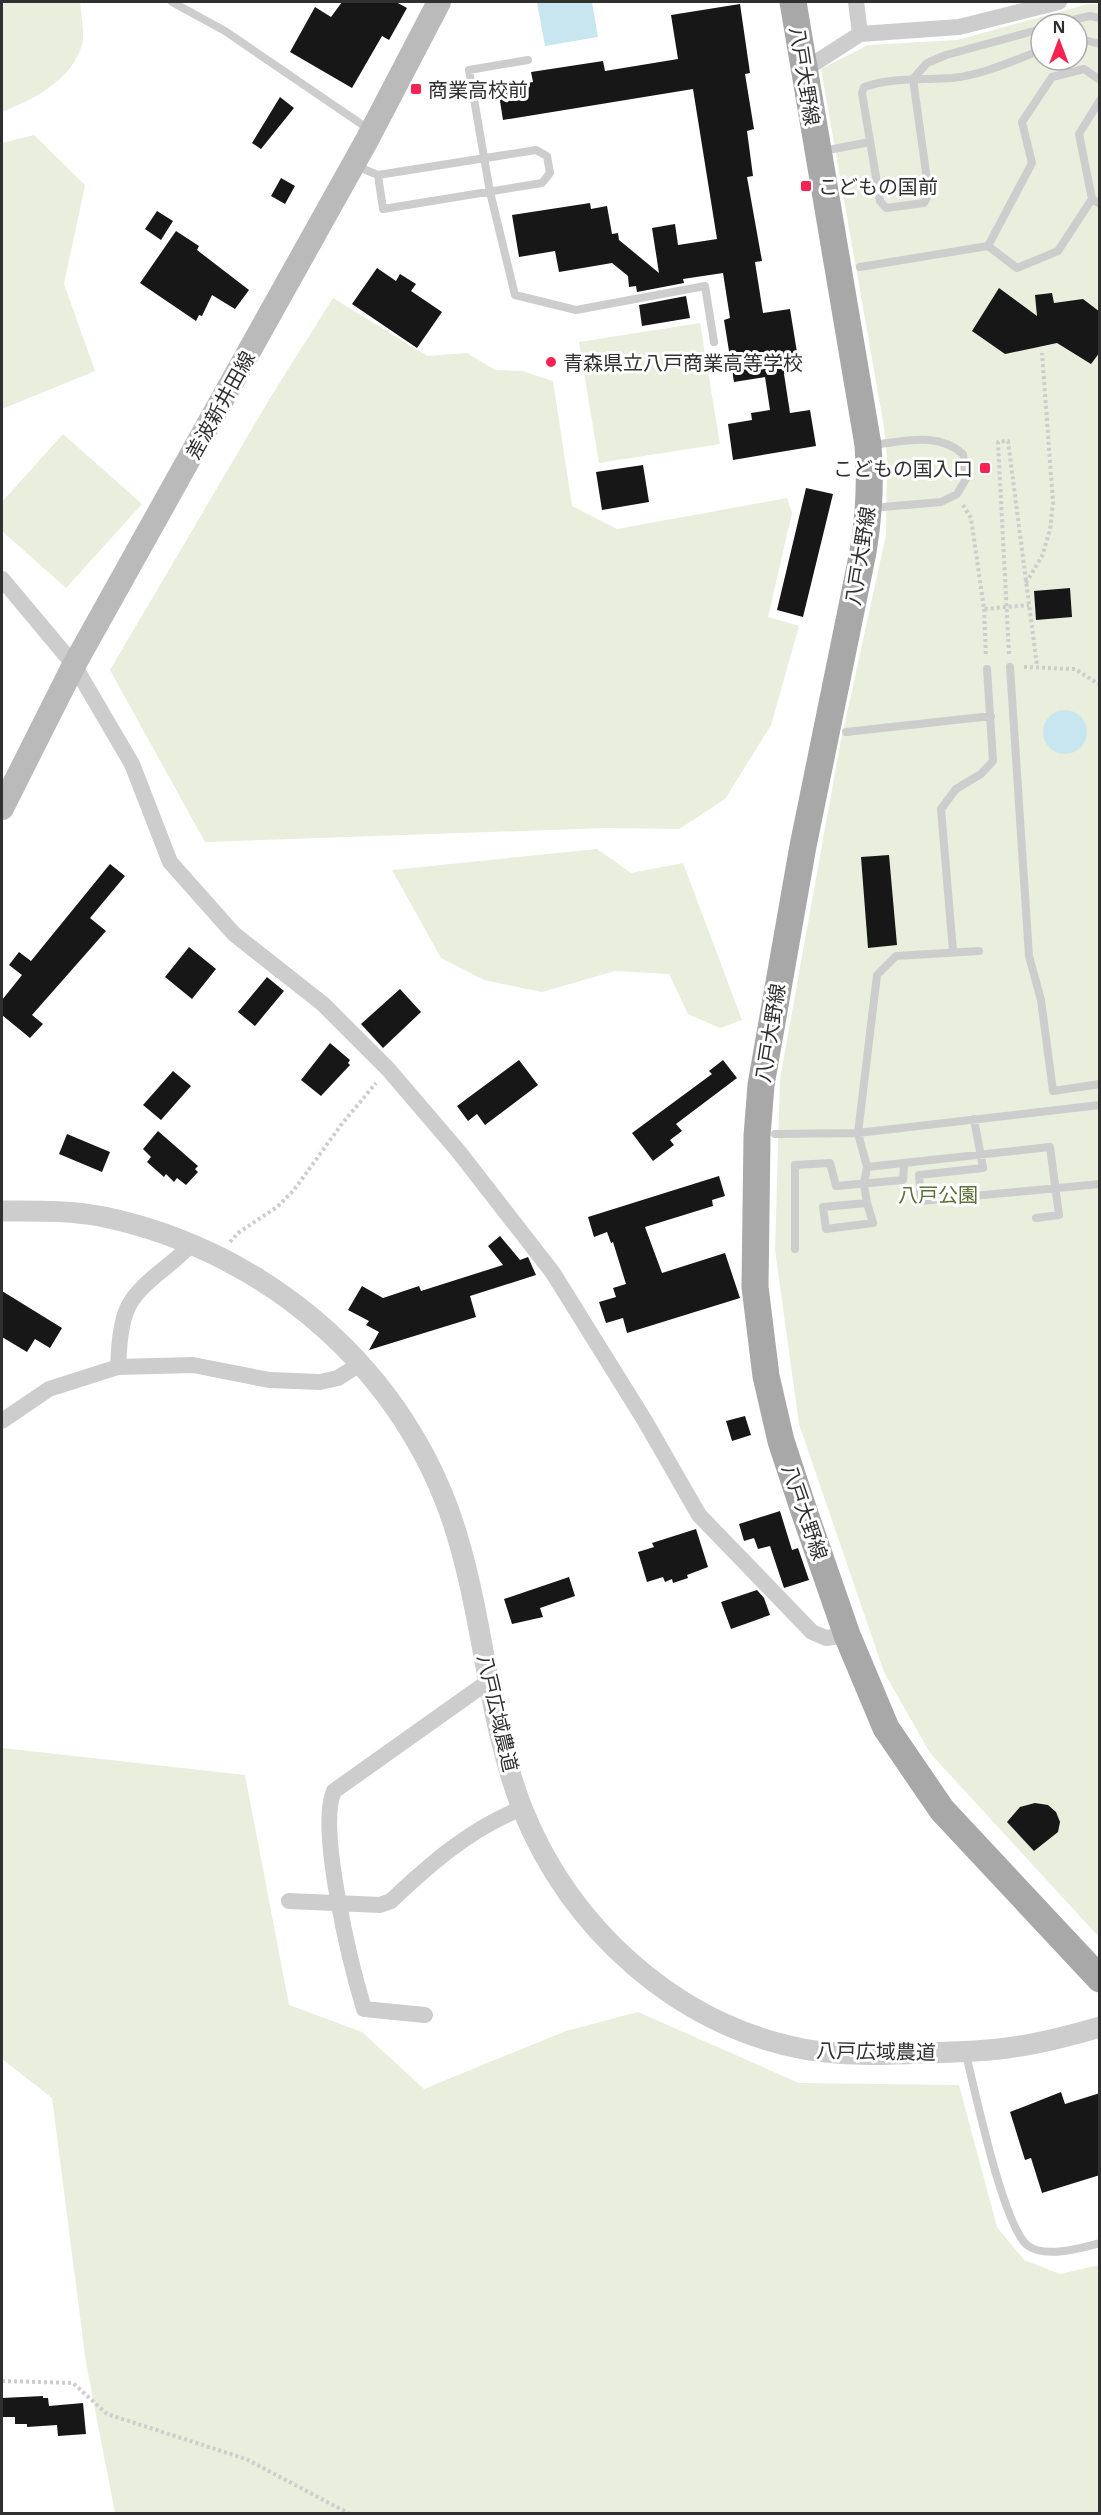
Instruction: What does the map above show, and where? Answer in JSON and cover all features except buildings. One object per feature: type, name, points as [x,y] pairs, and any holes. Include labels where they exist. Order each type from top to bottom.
[{"type":"main road","name":"差波新井田線","points":[[2,807],[74,665],[372,131],[439,2]]},
{"type":"main road","name":"八戸大野線","points":[[793,2],[868,445],[870,509],[770,1022],[757,1136],[755,1287],[766,1376],[781,1441],[847,1635],[886,1728],[942,1810],[1100,1979]]},
{"type":"street","points":[[856,2],[860,34]]},
{"type":"street","points":[[804,70],[860,34],[959,27],[1059,2]]},
{"type":"street","points":[[2,579],[74,665],[132,764],[170,862],[234,934],[322,1004],[388,1069],[459,1152],[553,1273],[645,1421],[699,1515],[812,1632],[826,1638],[847,1635]]},
{"type":"street","name":"八戸広域農道","points":[[2,1210],[101,1216],[192,1243],[219,1256],[286,1296],[326,1328],[360,1364],[403,1419],[423,1453],[442,1493],[469,1578],[505,1752],[522,1808],[535,1838],[579,1910],[604,1939],[656,1984],[688,2005],[760,2037],[802,2049],[889,2055],[1006,2049],[1100,2027]]},
{"type":"street","points":[[118,1367],[128,1307],[138,1294],[180,1257],[192,1243]]},
{"type":"street","points":[[2,1421],[49,1389],[118,1367],[193,1365],[268,1380],[320,1382],[338,1378],[360,1364]]},
{"type":"street","points":[[425,2015],[364,2008],[338,1903],[330,1801],[334,1791],[489,1681]]},
{"type":"street","points":[[289,1901],[380,1905],[391,1901],[462,1839],[494,1820],[522,1808]]},
{"type":"lane","points":[[172,2],[225,31],[372,131]]},
{"type":"lane","points":[[1029,32],[946,55],[927,63],[913,79],[929,194],[924,203],[886,208],[880,201],[862,93],[864,87],[913,79],[967,75],[1029,55]]},
{"type":"lane","points":[[528,60],[469,70],[490,192],[515,296],[576,310],[705,286],[714,342]]},
{"type":"lane","points":[[988,246],[1032,163],[1022,122],[1052,77],[1084,69],[1100,80]]},
{"type":"lane","points":[[860,267],[988,246],[1017,268],[1058,251],[1096,202],[1079,134],[1100,100]]},
{"type":"lane","points":[[818,151],[870,142]]},
{"type":"lane","points":[[353,165],[378,175],[536,150],[547,156],[550,173],[542,183],[383,209],[378,175]]},
{"type":"lane","points":[[868,445],[934,439],[951,443],[963,454],[966,467],[966,479],[957,494],[941,502],[870,509]]},
{"type":"lane","points":[[1010,667],[1029,956],[1041,1000],[1053,1091],[1100,1084]]},
{"type":"lane","points":[[953,951],[941,809],[956,789],[981,774],[993,761],[987,669]]},
{"type":"lane","points":[[846,732],[991,716]]},
{"type":"lane","points":[[867,1203],[824,1207],[826,1228],[873,1223],[864,1184],[867,1167],[858,1133],[877,975],[896,956],[979,951]]},
{"type":"lane","points":[[775,1134],[858,1133],[1100,1105]]},
{"type":"lane","points":[[974,1119],[983,1168],[919,1175],[921,1201],[1100,1184]]},
{"type":"lane","points":[[867,1167],[904,1165],[1050,1147],[1059,1215],[1036,1218]]},
{"type":"lane","points":[[795,1249],[795,1165],[830,1163],[836,1186],[903,1180],[904,1165]]},
{"type":"lane","points":[[965,2051],[1006,2209],[1028,2245],[1042,2250],[1070,2251],[1100,2242]]},
{"type":"path","points":[[1026,583],[1042,556],[1050,530],[1053,502],[1042,353]]},
{"type":"path","points":[[1037,666],[1008,441],[998,442],[1010,667],[1037,666],[1075,669],[1100,685]]},
{"type":"path","points":[[957,494],[971,519],[984,609],[987,669]]},
{"type":"path","points":[[984,609],[1029,605]]},
{"type":"path","points":[[219,1256],[238,1233],[277,1207],[294,1190],[341,1125],[388,1069]]},
{"type":"path","points":[[2,2380],[73,2383],[107,2414],[246,2460],[351,2514]]},
{"type":"green space","points":[[2,2],[80,2],[83,34],[77,57],[61,78],[38,95],[2,112]]},
{"type":"green space","name":"八戸公園","points":[[1088,4],[1099,4],[1099,1937],[930,1753],[884,1672],[799,1424],[775,1250],[780,1079],[840,745],[886,535],[887,458],[884,427],[821,69],[868,45],[957,40],[1029,20],[1029,72],[1089,72],[1089,12],[1059,12]]},
{"type":"green space","points":[[34,135],[85,185],[64,284],[95,371],[2,409],[2,143]]},
{"type":"green space","points":[[333,298],[427,356],[467,353],[495,370],[522,371],[553,381],[572,506],[617,529],[787,498],[792,513],[768,617],[799,626],[771,725],[725,799],[679,829],[606,828],[205,842],[110,670],[270,398]]},
{"type":"green space","points":[[700,323],[720,444],[599,463],[579,342]]},
{"type":"green space","points":[[63,434],[142,504],[66,588],[2,531],[2,502]]},
{"type":"green space","points":[[597,849],[631,873],[683,863],[742,1020],[720,1028],[688,1014],[669,974],[615,971],[542,992],[484,980],[441,958],[392,870]]},
{"type":"green space","points":[[2,1748],[245,1775],[289,2005],[362,2032],[424,2089],[566,2031],[638,2012],[799,2083],[959,2085],[997,2227],[1024,2260],[1060,2274],[1099,2265],[1099,2513],[115,2513],[86,2363],[52,2098],[2,2059]]},
{"type":"water","points":[[537,2],[592,2],[598,37],[545,46]]},
{"type":"water","points":[[1065,710],[1080,717],[1087,732],[1080,747],[1065,754],[1050,747],[1043,732],[1050,717]]},
{"type":"place","name":"商業高校前","points":[[416,89]]},
{"type":"place","name":"こどもの国前","points":[[806,186]]},
{"type":"place","name":"青森県立八戸商業高等学校","points":[[551,362]]},
{"type":"place","name":"こどもの国入口","points":[[985,468]]}]
